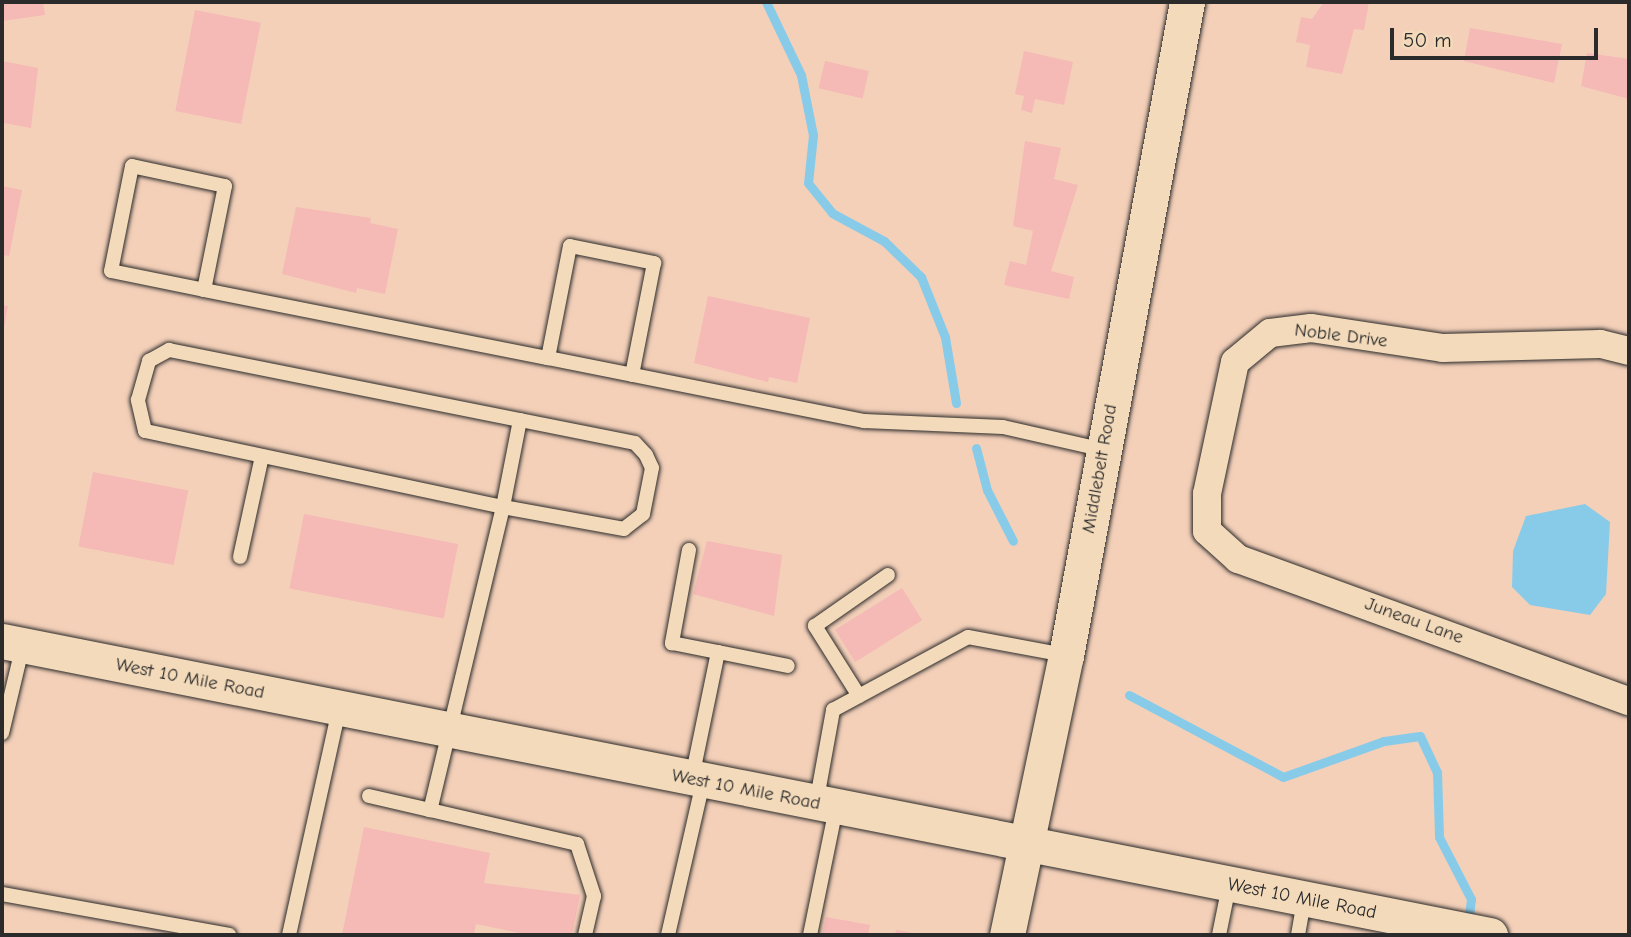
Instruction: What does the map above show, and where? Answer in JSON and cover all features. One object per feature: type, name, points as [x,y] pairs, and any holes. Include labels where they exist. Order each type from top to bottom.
[{"type":"street","name":"Middlebelt Road","points":[[1007,935],[1066,656],[1187,2]]},
{"type":"street","name":"Noble Drive","points":[[1207,531],[1207,494],[1235,362],[1270,333],[1311,328],[1443,348],[1600,344],[1629,351]]},
{"type":"street","name":"Juneau Lane","points":[[1207,531],[1238,559],[1629,701]]},
{"type":"street","name":"West 10 Mile Road","points":[[12,643],[1429,927],[1487,934]]},
{"type":"lane","points":[[204,290],[225,186],[132,166],[111,271],[204,290],[864,421],[1003,427],[1104,450]]},
{"type":"lane","points":[[548,358],[570,246],[654,263],[632,375]]},
{"type":"lane","points":[[169,350],[520,420],[635,443],[652,468],[643,514],[624,529],[503,507],[145,431],[138,400],[149,361],[169,350]]},
{"type":"lane","points":[[430,810],[503,507],[520,420]]},
{"type":"lane","points":[[240,557],[262,456]]},
{"type":"lane","points":[[689,550],[672,643],[788,666]]},
{"type":"lane","points":[[859,696],[815,626],[888,575]]},
{"type":"lane","points":[[810,935],[826,806],[833,710],[968,637],[1066,656]]},
{"type":"lane","points":[[2,733],[12,643]]},
{"type":"lane","points":[[668,935],[718,652]]},
{"type":"lane","points":[[289,935],[339,709]]},
{"type":"lane","points":[[369,796],[577,844],[594,895],[585,935]]},
{"type":"lane","points":[[1219,935],[1229,886]]},
{"type":"lane","points":[[2,894],[229,935]]},
{"type":"lane","points":[[1298,935],[1304,900]]},
{"type":"water","points":[[1585,504],[1610,522],[1606,594],[1590,615],[1530,605],[1512,587],[1513,551],[1526,516]]},
{"type":"building","points":[[2,2],[43,2],[45,15],[2,21]]},
{"type":"building","points":[[1324,2],[1369,2],[1364,30],[1354,29],[1342,74],[1306,67],[1310,45],[1296,42],[1301,17],[1312,19]]},
{"type":"building","points":[[195,10],[261,23],[241,124],[175,111]]},
{"type":"building","points":[[1470,28],[1562,44],[1554,83],[1464,61]]},
{"type":"building","points":[[1024,51],[1073,62],[1064,105],[1035,99],[1032,113],[1021,110],[1024,96],[1015,94]]},
{"type":"building","points":[[1587,53],[1629,59],[1629,99],[1581,86]]},
{"type":"building","points":[[2,61],[38,68],[31,128],[4,123],[2,128]]},
{"type":"building","points":[[825,61],[869,71],[863,98],[819,88]]},
{"type":"building","points":[[1025,141],[1061,148],[1054,179],[1078,185],[1051,271],[1074,277],[1069,299],[1004,285],[1010,261],[1026,265],[1033,231],[1013,226]]},
{"type":"building","points":[[2,186],[22,190],[9,256],[2,255]]},
{"type":"building","points":[[296,207],[371,218],[370,223],[398,229],[385,294],[357,288],[356,293],[282,274]]},
{"type":"building","points":[[708,296],[810,318],[797,383],[769,377],[768,382],[694,363]]},
{"type":"building","points":[[2,305],[8,306],[3,333],[2,333]]},
{"type":"building","points":[[93,472],[188,491],[174,565],[78,547]]},
{"type":"building","points":[[304,514],[458,544],[444,619],[289,589]]},
{"type":"building","points":[[707,541],[782,555],[774,616],[693,594]]},
{"type":"building","points":[[902,588],[922,620],[855,662],[835,630]]},
{"type":"building","points":[[364,827],[490,853],[484,883],[580,895],[572,935],[529,935],[476,924],[474,935],[342,935]]},
{"type":"building","points":[[826,917],[870,925],[868,935],[822,935]]},
{"type":"building","points":[[896,930],[919,934],[919,935],[895,935]]},
{"type":"waterway","points":[[766,2],[801,75],[813,135],[808,183],[832,213],[884,241],[921,277],[945,337],[956,403]]},
{"type":"waterway","points":[[976,448],[987,490],[1013,541]]},
{"type":"waterway","points":[[1129,695],[1283,777],[1384,741],[1420,736],[1437,772],[1439,837],[1471,899],[1468,923]]}]
